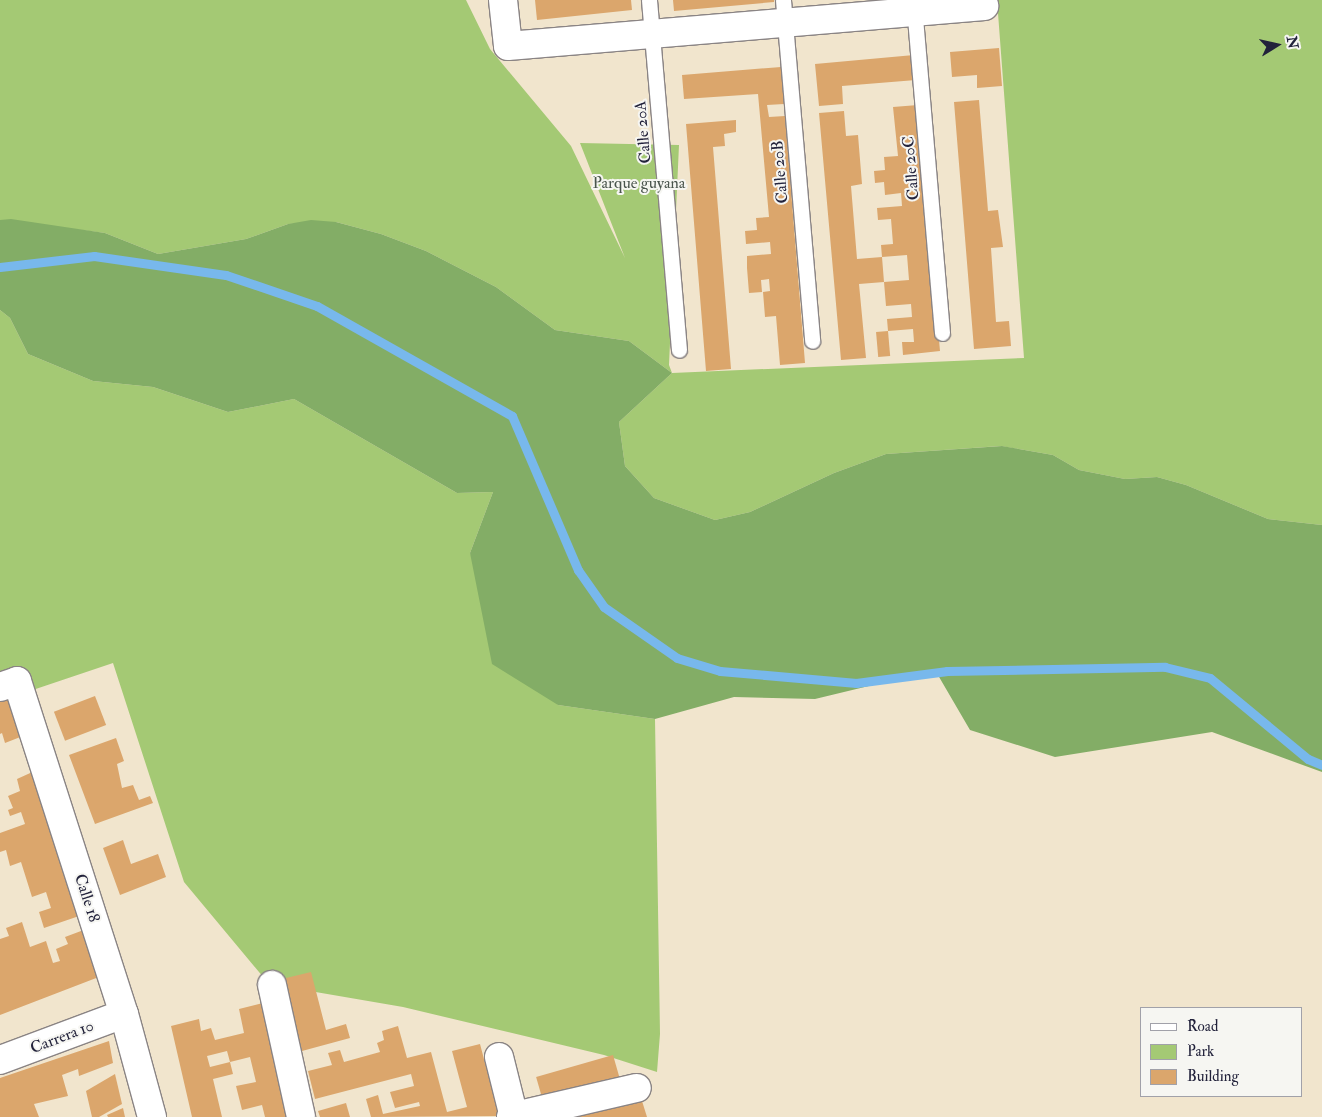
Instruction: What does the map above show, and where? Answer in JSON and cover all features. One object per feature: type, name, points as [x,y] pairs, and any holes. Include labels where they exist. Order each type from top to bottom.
[{"type":"street","points":[[503,0],[508,46],[652,34],[784,11],[914,6],[984,6]]},
{"type":"street","name":"Calle 18","points":[[8,684],[124,1014],[152,1117]]},
{"type":"street","points":[[272,985],[301,1117]]},
{"type":"street","name":"Carrera 10","points":[[0,1060],[124,1014]]},
{"type":"street","points":[[499,1056],[513,1117],[637,1088]]},
{"type":"lane","name":"Calle 20A","points":[[649,0],[679,350]]},
{"type":"lane","name":"Calle 20C","points":[[914,6],[942,333]]},
{"type":"lane","name":"Calle 20B","points":[[784,11],[812,341]]},
{"type":"green space","name":"Parque guyana","points":[[0,0],[466,0],[490,49],[571,146],[625,258],[580,143],[679,145],[669,365],[672,373],[629,341],[555,330],[496,287],[426,251],[381,234],[336,222],[288,224],[246,239],[158,254],[105,233],[0,220]]},
{"type":"green space","points":[[997,0],[1322,0],[1322,525],[1268,519],[1186,485],[1157,477],[1125,479],[1079,470],[1053,455],[1001,446],[886,454],[834,473],[750,512],[715,520],[654,498],[625,466],[619,422],[672,373],[1024,358]]},
{"type":"green space","points":[[11,219],[105,233],[158,254],[246,239],[288,224],[311,220],[336,222],[381,234],[426,251],[496,287],[555,330],[629,341],[672,373],[619,422],[625,466],[654,498],[715,520],[750,512],[834,473],[886,454],[1002,446],[1053,455],[1079,470],[1125,479],[1157,477],[1186,485],[1268,519],[1322,525],[1322,772],[1212,732],[1055,757],[970,730],[935,670],[815,699],[734,697],[655,719],[558,705],[492,664],[470,553],[493,492],[457,493],[294,399],[228,412],[153,387],[93,381],[28,354],[10,318],[0,310],[0,220]]},
{"type":"green space","points":[[0,310],[10,318],[28,354],[93,381],[153,387],[228,412],[294,399],[457,493],[493,492],[470,553],[558,705],[655,719],[660,1034],[657,1072],[604,1055],[403,1007],[269,984],[184,882],[113,663],[0,701]]},
{"type":"building","points":[[535,0],[631,0],[632,10],[537,20]]},
{"type":"building","points":[[673,0],[774,0],[774,2],[674,11]]},
{"type":"building","points":[[999,48],[1002,86],[977,88],[977,75],[952,77],[950,52]]},
{"type":"building","points":[[914,55],[916,80],[842,86],[843,104],[819,106],[815,64]]},
{"type":"building","points":[[781,67],[784,104],[767,105],[769,117],[785,116],[805,363],[780,365],[776,316],[765,317],[763,292],[770,291],[769,279],[761,280],[762,292],[749,293],[747,256],[771,254],[770,242],[746,244],[745,231],[757,230],[756,218],[769,217],[758,94],[684,99],[682,75]]},
{"type":"building","points":[[979,100],[988,211],[998,210],[1003,247],[991,248],[996,322],[1009,321],[1011,346],[974,349],[954,102]]},
{"type":"building","points":[[918,105],[940,351],[903,355],[902,342],[914,342],[913,329],[888,331],[887,319],[912,317],[911,304],[886,306],[884,282],[909,280],[907,255],[882,257],[881,245],[893,244],[891,219],[878,220],[877,208],[902,206],[901,193],[885,195],[884,182],[875,183],[874,171],[885,170],[884,157],[898,156],[893,107]]},
{"type":"building","points":[[844,111],[846,136],[858,135],[862,184],[851,186],[857,259],[882,257],[884,282],[859,284],[866,358],[841,360],[819,113]]},
{"type":"building","points":[[736,120],[736,132],[724,134],[725,146],[713,147],[731,369],[706,371],[686,124]]},
{"type":"building","points":[[888,331],[890,356],[878,357],[876,332]]},
{"type":"building","points":[[13,693],[28,734],[5,743],[2,733],[0,734],[0,698]]},
{"type":"building","points":[[95,696],[106,725],[65,741],[54,712]]},
{"type":"building","points":[[116,738],[124,761],[117,764],[122,788],[133,785],[139,800],[150,796],[153,803],[95,824],[69,755]]},
{"type":"building","points":[[39,769],[85,914],[44,928],[39,912],[51,908],[46,892],[32,897],[21,862],[10,866],[6,850],[0,852],[0,833],[25,824],[21,812],[10,816],[8,810],[13,808],[8,796],[20,791],[17,779]]},
{"type":"building","points":[[123,840],[131,864],[158,854],[166,877],[120,895],[103,848]]},
{"type":"building","points":[[22,922],[30,947],[46,941],[53,963],[60,961],[56,949],[68,944],[65,937],[89,928],[104,975],[0,1015],[0,939],[9,936],[6,928]]},
{"type":"building","points":[[311,972],[326,1030],[346,1024],[350,1038],[302,1051],[282,979]]},
{"type":"building","points":[[267,1002],[295,1117],[265,1117],[262,1105],[242,1110],[236,1086],[256,1082],[250,1057],[230,1062],[233,1074],[213,1079],[222,1117],[192,1117],[171,1026],[199,1019],[201,1031],[211,1028],[215,1040],[244,1033],[239,1009]],"holes":[[[227,1051],[230,1062],[210,1067],[207,1056]]]},
{"type":"building","points":[[398,1026],[407,1058],[431,1052],[447,1112],[467,1107],[452,1051],[480,1044],[499,1116],[371,1117],[366,1099],[378,1095],[383,1114],[420,1106],[419,1102],[395,1108],[390,1092],[414,1086],[411,1074],[315,1099],[308,1071],[332,1065],[328,1053],[340,1050],[344,1062],[380,1052],[377,1043],[384,1040],[382,1031]]},
{"type":"building","points":[[109,1041],[113,1063],[79,1076],[78,1069],[62,1075],[68,1096],[34,1104],[39,1117],[0,1117],[0,1078]]},
{"type":"building","points":[[613,1055],[620,1079],[543,1101],[536,1077]]},
{"type":"building","points":[[115,1074],[122,1104],[99,1117],[92,1117],[86,1091]]},
{"type":"building","points":[[642,1101],[647,1117],[579,1117],[579,1116]]},
{"type":"building","points":[[346,1103],[350,1117],[320,1117],[318,1111]]},
{"type":"building","points":[[123,1108],[125,1117],[108,1117],[107,1115]]},
{"type":"waterway","points":[[0,267],[94,256],[226,275],[317,306],[512,416],[578,570],[604,607],[677,658],[720,671],[856,683],[947,671],[1165,667],[1210,678],[1308,759],[1322,765]]}]
